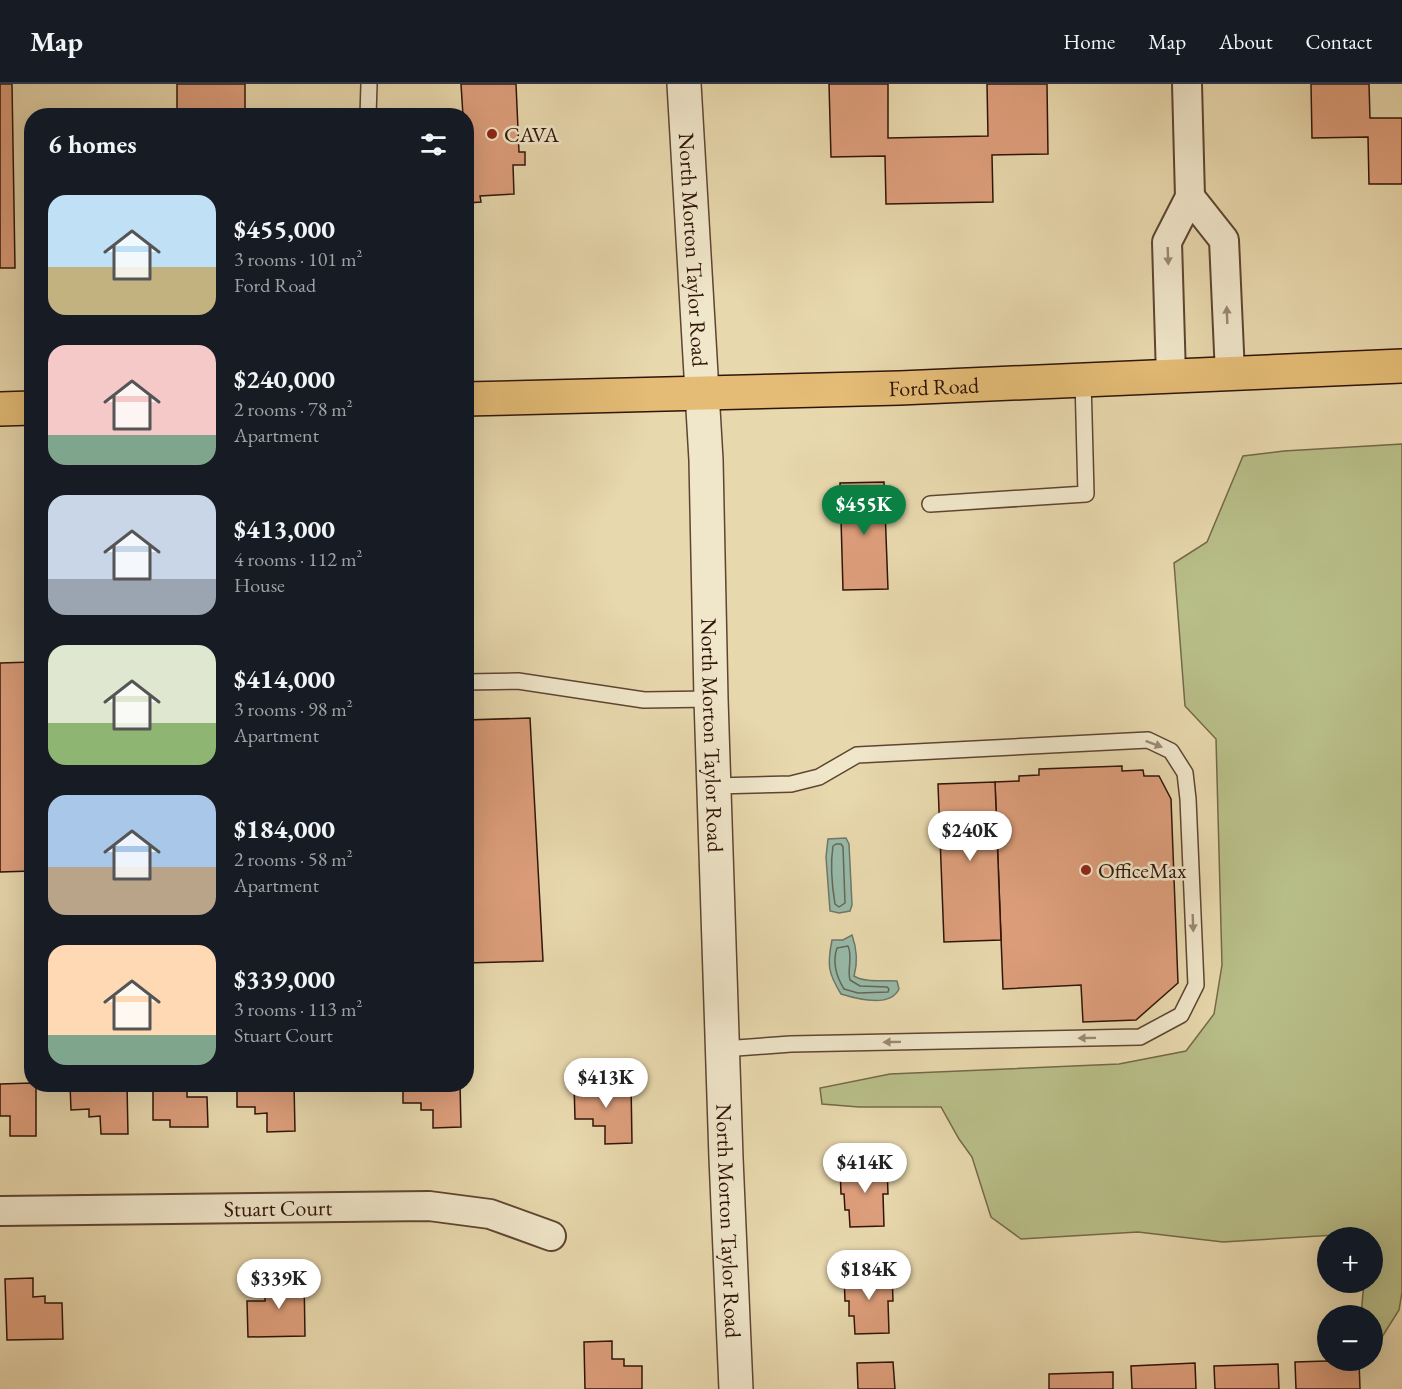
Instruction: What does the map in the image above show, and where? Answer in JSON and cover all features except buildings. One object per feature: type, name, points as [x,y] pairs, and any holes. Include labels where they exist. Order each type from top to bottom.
[{"type":"main road","name":"Ford Road","points":[[474,399],[702,394],[1402,366]]},
{"type":"main road","points":[[0,409],[24,408]]},
{"type":"street","name":"North Morton Taylor Road","points":[[684,84],[706,460],[711,699],[736,1389]]},
{"type":"street","points":[[1171,376],[1167,242],[1191,197],[1187,84]]},
{"type":"street","points":[[1191,197],[1224,240],[1230,374]]},
{"type":"street","name":"Stuart Court","points":[[0,1211],[429,1206],[490,1214],[551,1236]]},
{"type":"lane","points":[[368,108],[369,84]]},
{"type":"lane","points":[[930,504],[1086,494],[1083,380]]},
{"type":"lane","points":[[474,682],[518,681],[644,700],[711,699]]},
{"type":"lane","points":[[714,786],[791,784],[819,777],[857,755],[1148,740],[1171,751],[1185,773],[1196,985],[1180,1015],[1140,1037],[791,1044],[723,1049]]},
{"type":"green space","points":[[1402,444],[1402,1292],[1399,1310],[1383,1335],[1383,1305],[1362,1305],[1363,1293],[1383,1293],[1383,1227],[1317,1227],[1317,1236],[1223,1242],[1138,1232],[1021,1239],[991,1217],[972,1157],[941,1107],[859,1107],[822,1104],[820,1088],[890,1074],[1119,1064],[1186,1051],[1214,1014],[1222,965],[1216,739],[1185,706],[1174,563],[1207,542],[1243,456],[1284,451]]},
{"type":"water","points":[[846,838],[849,844],[852,905],[850,911],[839,913],[830,911],[826,857],[828,839]]},
{"type":"water","points":[[852,935],[856,956],[854,976],[869,980],[897,981],[899,989],[895,995],[873,1001],[841,994],[833,980],[829,956],[832,940],[843,940]]},
{"type":"place","name":"CAVA","points":[[492,134]]},
{"type":"place","name":"OfficeMax","points":[[1086,870]]}]
